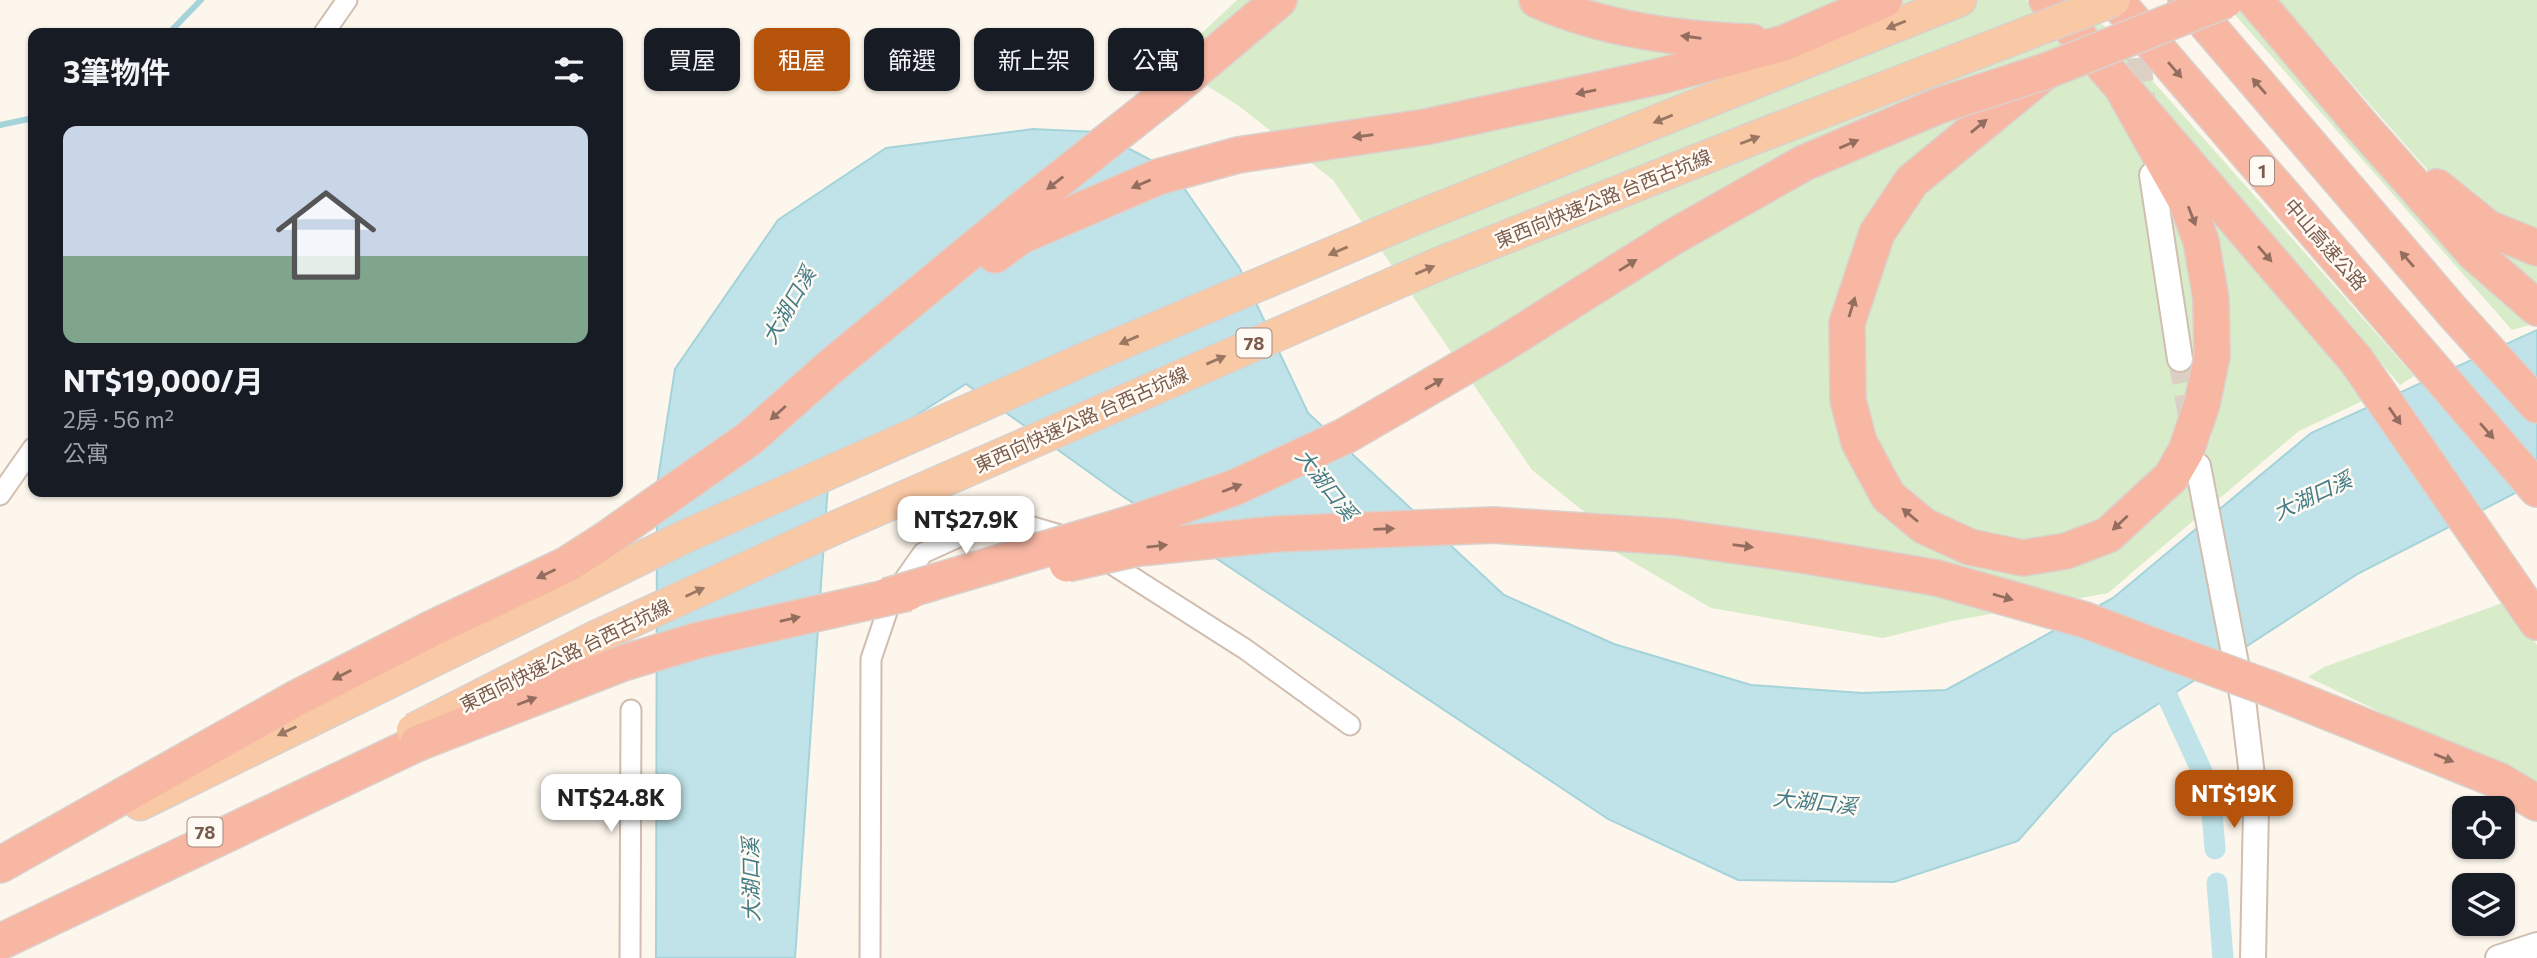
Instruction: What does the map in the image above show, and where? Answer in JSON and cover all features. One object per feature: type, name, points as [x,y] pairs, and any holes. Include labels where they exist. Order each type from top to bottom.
[{"type":"highway","points":[[0,864],[295,699],[431,629],[566,565],[606,540],[750,438],[829,368],[1176,87],[1279,0]]},
{"type":"highway","points":[[1537,0],[1561,11],[1627,29],[1719,41],[1784,43]]},
{"type":"highway","points":[[895,315],[956,284],[1021,236],[1158,177],[1238,155],[1438,124],[1661,76],[1784,43],[1884,0]]},
{"type":"highway","points":[[0,880],[156,795],[684,537],[1103,351],[1413,219],[1960,0]]},
{"type":"highway","points":[[2047,0],[2356,360],[2530,611]]},
{"type":"highway","name":"中山高速公路","points":[[2114,0],[2537,489]]},
{"type":"highway","name":"東西向快速公路 台西古坑線","points":[[415,736],[592,639],[839,526],[1404,279],[1736,145],[2114,0]]},
{"type":"highway","points":[[2186,0],[2452,311],[2537,405]]},
{"type":"highway","points":[[0,941],[415,736],[622,663],[699,640],[887,596],[1136,522],[1236,487],[1345,436],[1500,346],[1673,237],[1804,163],[1938,106],[2046,71],[2226,0]]},
{"type":"highway","points":[[2256,0],[2360,124],[2481,241],[2537,308]]},
{"type":"highway","points":[[2046,71],[1912,181],[1877,233],[1847,323],[1848,400],[1860,442],[1888,496],[1924,526],[1970,547],[2023,558],[2066,551],[2108,535],[2190,475],[2186,451],[2202,404],[2212,356],[2211,299],[2202,241],[2187,203],[2124,91]]},
{"type":"highway","points":[[2481,241],[2537,248]]},
{"type":"highway","points":[[887,596],[983,582],[1139,548],[1276,534],[1493,525],[1675,537],[1937,578],[2085,620],[2381,732],[2500,781],[2537,803]]},
{"type":"street","points":[[327,28],[347,0]]},
{"type":"street","points":[[2152,175],[2180,359]]},
{"type":"street","points":[[0,495],[28,455]]},
{"type":"street","points":[[2190,475],[2243,700],[2256,809],[2257,867],[2253,958]]},
{"type":"street","points":[[870,958],[871,659],[892,597],[923,553],[978,528],[1023,524],[1066,535],[1245,649],[1350,725]]},
{"type":"street","points":[[630,958],[631,710]]},
{"type":"street","points":[[2498,958],[2537,945]]},
{"type":"green space","points":[[1237,0],[2026,0],[2102,88],[2179,206],[2198,281],[2201,356],[2178,434],[2138,491],[2063,564],[2189,478],[2211,438],[2226,352],[2211,235],[2217,221],[2371,397],[2299,431],[2108,593],[1952,621],[1883,638],[1711,608],[1609,548],[1587,514],[1532,470],[1333,180],[1239,106],[1204,84],[1204,31]]},
{"type":"green space","points":[[2070,0],[2081,0],[2414,376],[2400,385]]},
{"type":"green space","points":[[2222,0],[2241,0],[2533,324],[2512,330]]},
{"type":"green space","points":[[2278,0],[2537,0],[2537,286],[2491,242]]},
{"type":"green space","points":[[2508,601],[2537,645],[2537,788],[2308,677],[2324,667]]},
{"type":"water","name":"大湖口溪","points":[[1033,129],[1097,132],[1172,171],[1239,267],[1308,413],[1504,595],[1614,644],[1751,685],[1862,693],[1946,690],[2113,598],[2311,433],[2537,330],[2537,482],[2359,573],[2112,734],[2018,841],[1894,882],[1738,880],[1608,819],[1118,493],[966,384],[829,470],[795,958],[656,958],[657,485],[675,369],[778,220],[886,148]]},
{"type":"waterway","points":[[174,28],[201,0]]},
{"type":"waterway","points":[[0,125],[28,119]]},
{"type":"waterway","points":[[2157,674],[2210,789],[2215,849]]},
{"type":"waterway","points":[[2217,883],[2223,958]]},
{"type":"tunnel","points":[[2135,22],[2145,114]]},
{"type":"tunnel","points":[[2180,359],[2192,427]]}]
